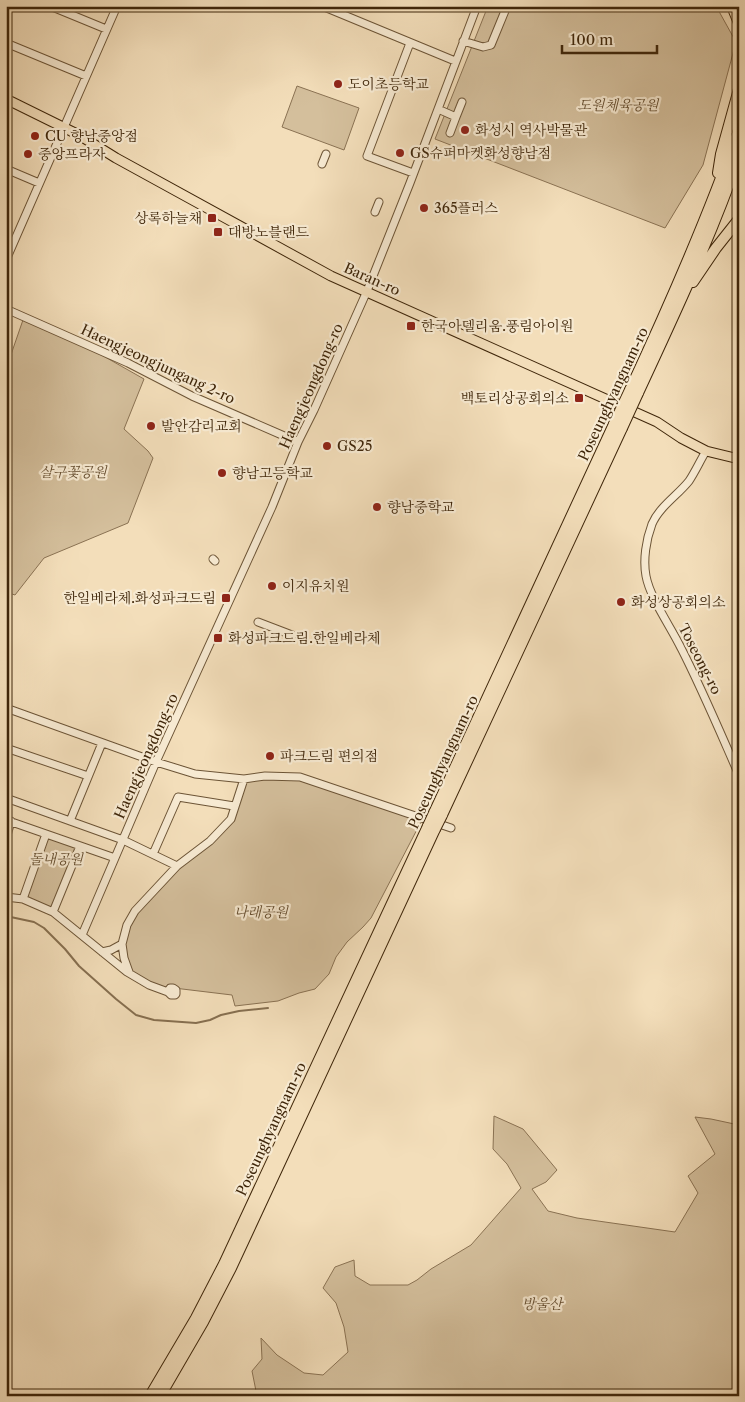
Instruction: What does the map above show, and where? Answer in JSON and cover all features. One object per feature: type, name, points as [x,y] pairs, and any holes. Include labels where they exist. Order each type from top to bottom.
[{"type":"highway","points":[[732,6],[739,22]]},
{"type":"highway","points":[[715,194],[721,154],[739,89]]},
{"type":"highway","name":"Poseunghyangnam-ro","points":[[154,1395],[224,1264],[432,828],[618,426],[676,290],[739,129]]},
{"type":"highway","name":"Poseunghyangnam-ro","points":[[634,391],[681,299],[739,156]]},
{"type":"highway","points":[[681,299],[716,248],[739,219]]},
{"type":"main road","name":"Baran-ro","points":[[6,99],[64,127],[116,158],[331,276],[657,422],[681,438],[706,451],[739,459]]},
{"type":"street","points":[[6,260],[117,6]]},
{"type":"street","points":[[322,6],[455,61]]},
{"type":"street","name":"Haengjeongdong-ro","points":[[82,935],[156,762],[272,507],[298,442],[367,292],[477,6]]},
{"type":"street","points":[[463,41],[483,47],[491,45],[507,6]]},
{"type":"street","points":[[55,7],[106,30]]},
{"type":"street","points":[[6,43],[86,76]]},
{"type":"street","points":[[410,43],[368,156],[413,174]]},
{"type":"street","points":[[450,133],[462,102]]},
{"type":"street","points":[[438,108],[456,117]]},
{"type":"street","points":[[322,164],[326,154]]},
{"type":"street","points":[[7,167],[39,183]]},
{"type":"street","points":[[375,212],[379,202]]},
{"type":"street","name":"Haengjeongjungang 2-ro","points":[[6,309],[128,363],[192,396],[298,442]]},
{"type":"street","name":"Toseong-ro","points":[[706,451],[689,481],[665,506],[653,523],[644,562],[646,578],[652,593],[707,700],[739,775]]},
{"type":"street","points":[[258,622],[292,635]]},
{"type":"street","points":[[6,708],[156,762],[195,774],[244,779],[265,776],[300,777],[451,828]]},
{"type":"street","points":[[70,821],[102,743]]},
{"type":"street","points":[[6,748],[88,776]]},
{"type":"street","points":[[130,974],[124,958],[122,944],[127,925],[135,911],[177,866],[222,830],[231,818],[244,779]]},
{"type":"street","points":[[153,854],[178,797],[234,806]]},
{"type":"street","points":[[6,798],[123,840],[177,866]]},
{"type":"street","points":[[6,839],[9,821],[115,858]]},
{"type":"street","points":[[23,899],[46,834]]},
{"type":"street","points":[[53,912],[80,846]]},
{"type":"street","points":[[6,897],[23,899],[53,912],[130,974],[149,985],[168,992]]},
{"type":"street","points":[[102,952],[122,944]]},
{"type":"green space","name":"도원체육공원","points":[[488,6],[716,6],[736,42],[703,165],[665,228],[435,139]]},
{"type":"green space","points":[[297,86],[359,108],[344,150],[282,127]]},
{"type":"green space","name":"살구꽃공원","points":[[24,317],[68,336],[144,379],[124,429],[153,458],[128,523],[44,558],[15,595],[6,592],[6,369]]},
{"type":"green space","name":"나래공원","points":[[300,777],[423,818],[371,918],[347,942],[336,957],[329,974],[315,989],[278,1001],[235,1006],[232,995],[149,985],[130,974],[124,958],[127,925],[135,911],[231,819],[244,779]]},
{"type":"green space","name":"돌내공원","points":[[46,834],[80,846],[53,912],[23,899]]},
{"type":"green space","name":"방울산","points":[[494,1116],[523,1129],[557,1170],[546,1182],[532,1189],[548,1211],[577,1218],[675,1232],[698,1193],[688,1176],[715,1154],[695,1117],[739,1125],[739,1389],[732,1396],[257,1396],[252,1371],[262,1359],[261,1338],[277,1355],[304,1373],[323,1375],[348,1352],[344,1327],[336,1303],[323,1288],[335,1267],[354,1260],[355,1276],[370,1285],[408,1285],[471,1245],[521,1188],[507,1164],[493,1149]]},
{"type":"waterway","points":[[6,916],[34,922],[44,928],[79,966],[136,1015],[154,1020],[196,1023],[239,1011],[268,1008]]},
{"type":"place","name":"도이초등학교","points":[[338,84]]},
{"type":"place","name":"화성시 역사박물관","points":[[465,130]]},
{"type":"place","name":"CU 향남중앙점","points":[[35,136]]},
{"type":"place","name":"GS슈퍼마켓화성향남점","points":[[400,153]]},
{"type":"place","name":"중앙프라자","points":[[28,154]]},
{"type":"place","name":"365플러스","points":[[424,208]]},
{"type":"place","name":"상록하늘채","points":[[212,218]]},
{"type":"place","name":"대방노블랜드","points":[[218,232]]},
{"type":"place","name":"한국아델리움.풍림아이원","points":[[411,326]]},
{"type":"place","name":"백토리상공회의소","points":[[579,398]]},
{"type":"place","name":"발안감리교회","points":[[151,426]]},
{"type":"place","name":"GS25","points":[[327,446]]},
{"type":"place","name":"향남고등학교","points":[[222,473]]},
{"type":"place","name":"향남중학교","points":[[377,507]]},
{"type":"place","name":"이지유치원","points":[[272,586]]},
{"type":"place","name":"한일베라체.화성파크드림","points":[[226,598]]},
{"type":"place","name":"화성상공회의소","points":[[621,602]]},
{"type":"place","name":"화성파크드림.한일베라체","points":[[218,638]]},
{"type":"place","name":"파크드림 편의점","points":[[270,756]]}]
